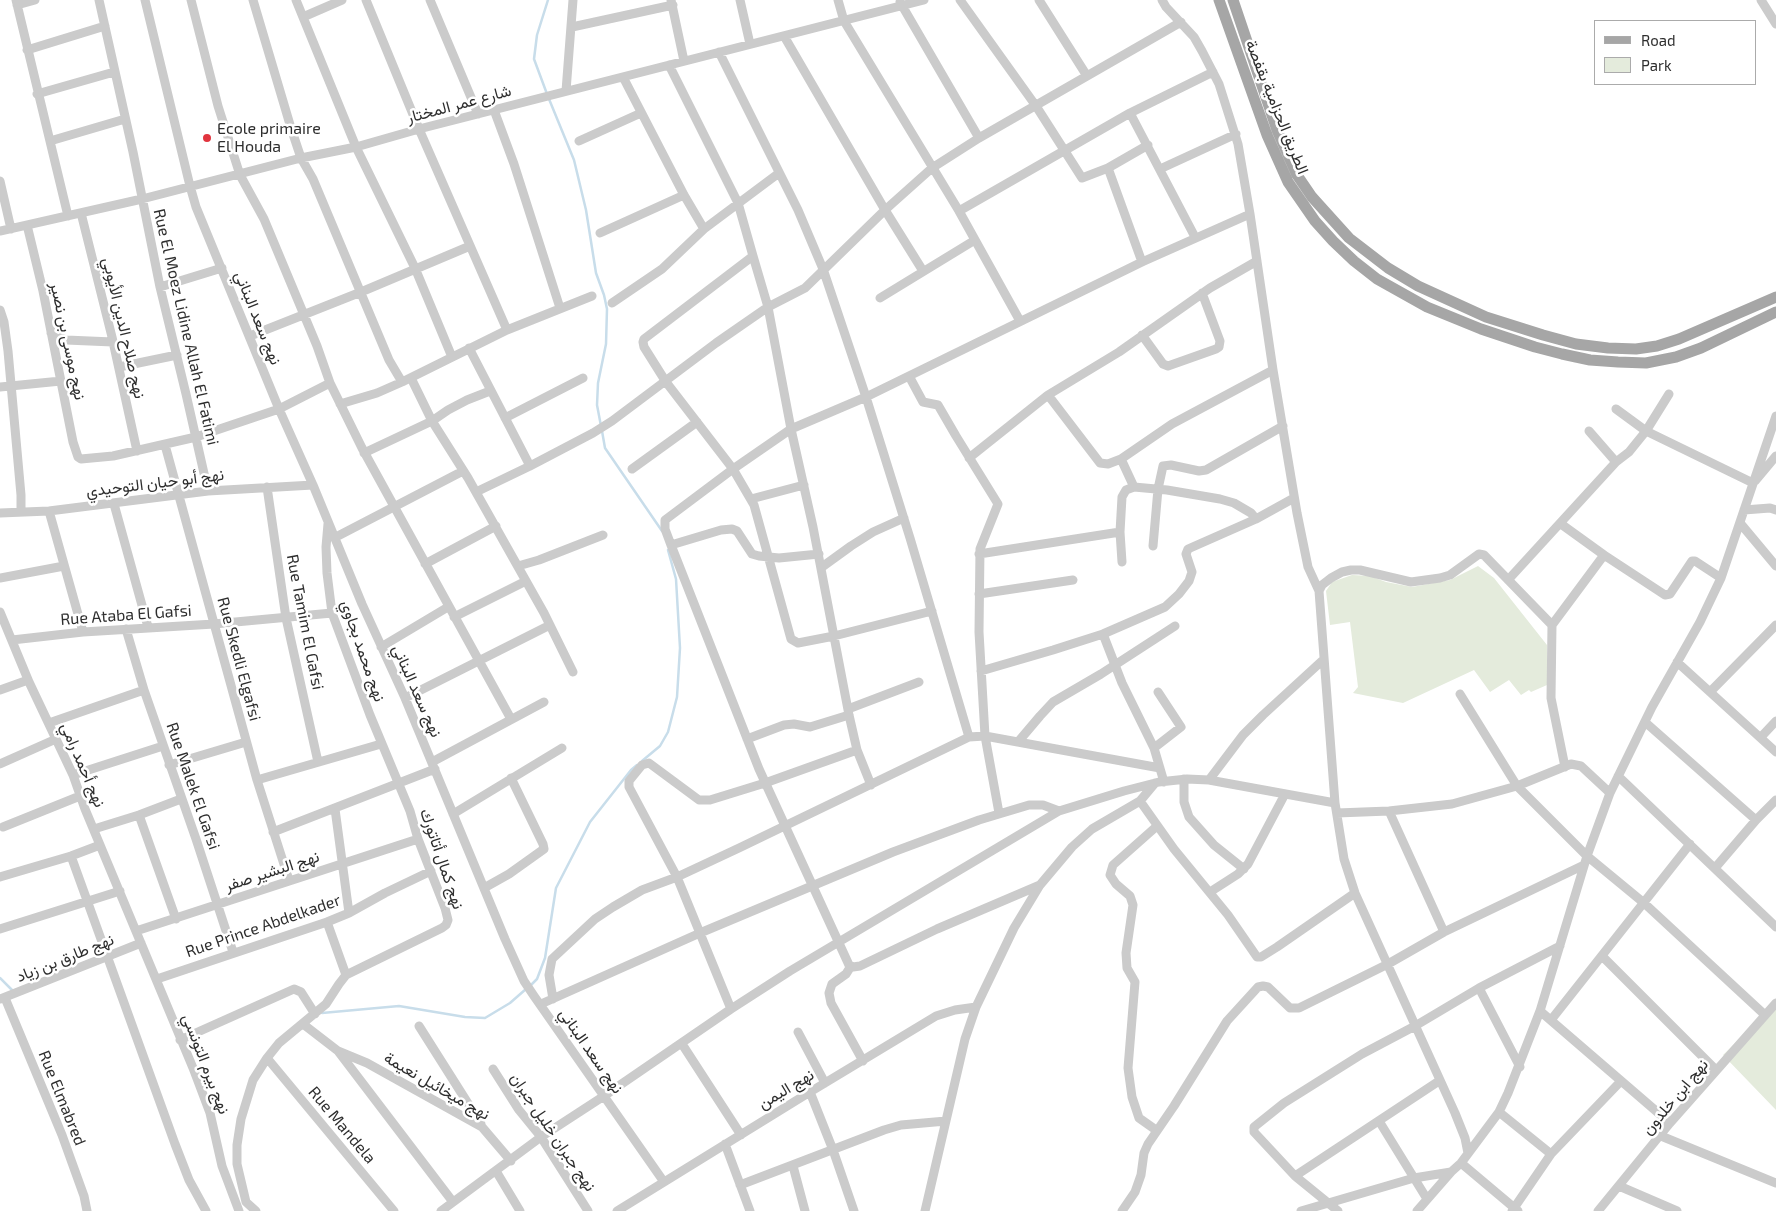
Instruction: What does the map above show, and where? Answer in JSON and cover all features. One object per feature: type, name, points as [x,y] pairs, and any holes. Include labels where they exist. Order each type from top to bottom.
[{"type":"main road","name":"الطريق الحزامية بقفصة","points":[[1219,0],[1267,135],[1288,182],[1321,227],[1354,261],[1377,280],[1427,307],[1481,329],[1535,347],[1590,360],[1646,363],[1676,357],[1701,348],[1776,312]]},
{"type":"main road","name":"الطريق الحزامية بقفصة","points":[[1233,0],[1277,130],[1297,176],[1312,197],[1349,238],[1388,268],[1418,286],[1486,317],[1543,335],[1576,344],[1636,349],[1657,346],[1679,339],[1776,297]]},
{"type":"street","points":[[35,0],[16,3],[68,216]]},
{"type":"street","name":"Rue El Moez Lidine Allah El Fatimi","points":[[99,0],[160,287],[208,491]]},
{"type":"street","name":"نهج سعد البناني","points":[[146,0],[196,207],[279,409],[381,647],[405,698],[524,981],[664,1182]]},
{"type":"street","points":[[191,0],[218,106],[240,175],[264,219],[330,383],[364,453],[510,719]]},
{"type":"street","points":[[253,0],[301,158],[313,179],[389,360],[406,380],[464,471],[550,625],[573,672]]},
{"type":"street","points":[[296,0],[356,147],[415,268],[452,357]]},
{"type":"street","points":[[303,17],[342,0]]},
{"type":"street","points":[[366,0],[419,129],[507,330]]},
{"type":"street","points":[[430,0],[478,114]]},
{"type":"street","points":[[566,91],[573,0]]},
{"type":"street","points":[[740,0],[750,44]]},
{"type":"street","points":[[838,0],[844,21],[959,211],[1020,321]]},
{"type":"street","name":"شارع عمر المختار","points":[[0,231],[142,199],[301,158],[356,147],[623,76],[844,21],[900,3],[924,0]]},
{"type":"street","points":[[960,0],[1036,106],[1083,178],[1108,168],[1148,145]]},
{"type":"street","points":[[1039,0],[1087,76]]},
{"type":"street","points":[[1162,0],[1166,7],[1194,37],[1219,84],[1236,134],[1294,498],[1308,567],[1319,591],[1335,803],[1344,858],[1355,893],[1465,1138],[1468,1153]]},
{"type":"street","points":[[1761,0],[1776,24]]},
{"type":"street","points":[[572,27],[672,3],[684,61]]},
{"type":"street","points":[[900,3],[979,138]]},
{"type":"street","points":[[476,492],[593,434],[612,422],[716,343],[768,307],[805,288],[885,210],[932,168],[979,138],[1181,22]]},
{"type":"street","points":[[27,50],[104,26]]},
{"type":"street","points":[[784,36],[885,210],[923,271]]},
{"type":"street","points":[[719,52],[780,173],[823,269],[904,518],[969,737]]},
{"type":"street","points":[[669,65],[738,203],[768,307],[791,429],[822,567],[848,712],[857,750],[870,785]]},
{"type":"street","points":[[37,94],[114,72]]},
{"type":"street","points":[[959,211],[1130,113],[1213,72]]},
{"type":"street","points":[[623,76],[640,113],[704,229]]},
{"type":"street","points":[[494,110],[514,164],[560,308]]},
{"type":"street","points":[[579,141],[640,113]]},
{"type":"street","points":[[1130,113],[1195,237]]},
{"type":"street","points":[[50,141],[125,119]]},
{"type":"street","points":[[1160,169],[1236,134]]},
{"type":"street","points":[[1108,168],[1142,262]]},
{"type":"street","points":[[612,303],[662,270],[704,229],[780,173]]},
{"type":"street","points":[[0,180],[11,229]]},
{"type":"street","points":[[600,233],[684,195]]},
{"type":"street","name":"نهج صلاح الدين الأيوبي","points":[[81,213],[138,451]]},
{"type":"street","points":[[1040,885],[938,929],[884,956],[860,966],[851,966],[846,961],[765,783],[671,545],[665,525],[667,517],[791,429],[866,397],[1142,262],[1250,214]]},
{"type":"street","name":"نهج موسى بن نصير","points":[[28,225],[78,456],[84,460],[138,451]]},
{"type":"street","points":[[880,298],[975,240]]},
{"type":"street","points":[[250,336],[470,246]]},
{"type":"street","points":[[753,256],[644,339],[643,342],[644,347],[666,382],[733,469],[751,499],[760,524],[791,639],[798,643],[834,636],[932,611]]},
{"type":"street","points":[[969,458],[1048,395],[1119,352],[1202,293],[1257,261]]},
{"type":"street","points":[[160,287],[222,268]]},
{"type":"street","points":[[1142,335],[1163,364],[1168,366],[1219,347],[1220,341],[1202,293]]},
{"type":"street","points":[[340,404],[406,380],[507,330],[592,296]]},
{"type":"street","points":[[0,310],[4,322],[11,385],[21,512]]},
{"type":"street","points":[[51,333],[66,340],[113,342]]},
{"type":"street","points":[[469,348],[530,466]]},
{"type":"street","points":[[119,367],[176,355]]},
{"type":"street","points":[[1048,395],[1100,463],[1108,464],[1121,458],[1172,424],[1273,370]]},
{"type":"street","points":[[910,376],[923,402],[938,405],[998,504],[981,543],[978,594],[985,736],[999,813]]},
{"type":"street","points":[[505,418],[583,378]]},
{"type":"street","points":[[0,387],[61,380]]},
{"type":"street","points":[[138,451],[196,437],[279,409],[330,383]]},
{"type":"street","points":[[364,453],[490,391]]},
{"type":"street","points":[[1508,580],[1616,462],[1629,452],[1646,431],[1669,394]]},
{"type":"street","points":[[1616,409],[1646,431],[1753,483]]},
{"type":"street","points":[[1417,1211],[1461,1163],[1499,1112],[1520,1067],[1540,1011],[1584,866],[1610,793],[1645,722],[1700,622],[1721,578],[1776,416]]},
{"type":"street","points":[[632,469],[697,422]]},
{"type":"street","points":[[1153,546],[1158,489],[1163,466],[1206,470],[1284,426]]},
{"type":"street","points":[[1589,431],[1616,462]]},
{"type":"street","name":"Rue Skedli Elgafsi","points":[[165,445],[246,742],[289,880]]},
{"type":"street","points":[[1753,483],[1776,456]]},
{"type":"street","points":[[1121,458],[1134,487]]},
{"type":"street","points":[[334,538],[464,471]]},
{"type":"street","name":"نهج أبو حيان التوحيدي","points":[[0,513],[49,511],[208,491],[313,485]]},
{"type":"street","points":[[751,499],[804,485]]},
{"type":"street","name":"Rue Tamim El Gafsi","points":[[267,487],[286,618],[318,762]]},
{"type":"street","points":[[1122,562],[1120,532],[1122,493],[1134,487],[1220,499],[1234,503],[1251,513],[1256,519]]},
{"type":"street","points":[[981,671],[1103,634],[1165,607],[1189,581],[1192,572],[1186,554],[1188,549],[1256,519],[1294,498]]},
{"type":"street","points":[[114,504],[148,627]]},
{"type":"street","points":[[1744,510],[1774,507]]},
{"type":"street","points":[[49,511],[83,632]]},
{"type":"street","points":[[822,567],[873,532],[904,518]]},
{"type":"street","name":"نهج محمد بجاوي","points":[[328,522],[326,547],[327,573],[332,613],[398,784]]},
{"type":"street","points":[[1740,523],[1776,566]]},
{"type":"street","points":[[1561,524],[1604,556],[1665,595],[1670,594],[1692,561],[1695,561],[1721,578]]},
{"type":"street","points":[[425,564],[496,526]]},
{"type":"street","points":[[671,545],[721,530],[732,529],[737,531],[752,554],[779,558],[819,554]]},
{"type":"street","points":[[980,554],[1120,532]]},
{"type":"street","points":[[518,566],[539,560],[603,535]]},
{"type":"street","points":[[1319,591],[1322,585],[1331,578],[1351,570],[1360,570],[1411,582],[1440,578],[1450,575],[1481,554],[1552,625]]},
{"type":"street","points":[[1565,766],[1551,698],[1552,625],[1604,556]]},
{"type":"street","points":[[0,578],[64,566]]},
{"type":"street","points":[[978,594],[1073,580]]},
{"type":"street","points":[[454,617],[526,581]]},
{"type":"street","points":[[381,647],[448,607]]},
{"type":"street","name":"نهج أحمد رامي","points":[[0,612],[28,680],[73,776],[136,931]]},
{"type":"street","name":"Rue Ataba El Gafsi","points":[[12,640],[83,632],[214,624],[332,613]]},
{"type":"street","points":[[1710,692],[1776,624]]},
{"type":"street","points":[[405,698],[550,625]]},
{"type":"street","points":[[1018,742],[1054,702],[1175,626]]},
{"type":"street","name":"Rue Malek El Gafsi","points":[[126,629],[144,690],[233,952]]},
{"type":"street","points":[[925,1211],[965,1039],[976,1007],[1014,928],[1040,885],[1072,847],[1092,829],[1140,802],[1160,782],[1160,768],[1154,748],[1130,700],[1103,634]]},
{"type":"street","points":[[1208,780],[1250,728],[1323,660]]},
{"type":"street","points":[[1677,662],[1776,752]]},
{"type":"street","points":[[0,690],[28,680]]},
{"type":"street","points":[[747,739],[784,725],[794,724],[810,727],[918,682]]},
{"type":"street","points":[[49,723],[144,690]]},
{"type":"street","points":[[1154,748],[1181,728],[1180,723],[1158,692]]},
{"type":"street","points":[[1460,694],[1517,786],[1588,856],[1644,903],[1765,1015]]},
{"type":"street","points":[[273,832],[398,784],[433,766],[510,719],[544,702]]},
{"type":"street","points":[[1761,737],[1776,721]]},
{"type":"street","points":[[1645,722],[1756,820]]},
{"type":"street","points":[[553,999],[549,975],[549,966],[552,959],[557,952],[595,919],[613,907],[642,890],[677,877],[969,737],[985,736],[1160,768]]},
{"type":"street","points":[[0,764],[56,740]]},
{"type":"street","points":[[169,765],[246,742]]},
{"type":"street","points":[[257,780],[381,744]]},
{"type":"street","points":[[73,776],[163,746]]},
{"type":"street","points":[[453,814],[562,748]]},
{"type":"street","points":[[731,1009],[677,877],[629,787],[629,781],[642,765],[650,763],[699,800],[704,801],[765,783],[857,750]]},
{"type":"street","points":[[1337,813],[1389,811],[1452,804],[1517,786],[1571,764],[1581,766],[1610,793]]},
{"type":"street","points":[[1618,776],[1776,927]]},
{"type":"street","points":[[484,888],[510,874],[544,849],[542,840],[511,778]]},
{"type":"street","points":[[444,1210],[541,1137],[682,1044],[731,1009],[790,971],[1059,811],[1124,791],[1160,782],[1184,779],[1208,780],[1335,803]]},
{"type":"street","points":[[1184,779],[1184,802],[1189,817],[1214,845],[1244,869]]},
{"type":"street","name":"نهج كمال أتاتورك","points":[[346,975],[446,925],[448,915],[418,839],[410,810],[398,784]]},
{"type":"street","points":[[1210,892],[1244,869],[1256,852],[1286,794]]},
{"type":"street","points":[[3,827],[80,796]]},
{"type":"street","points":[[94,829],[181,799]]},
{"type":"street","points":[[1715,868],[1756,820],[1776,800]]},
{"type":"street","points":[[1140,802],[1174,849],[1228,915],[1250,949],[1258,957],[1278,947],[1355,893]]},
{"type":"street","points":[[540,1004],[700,933],[893,852],[999,813],[1035,804],[1059,811]]},
{"type":"street","points":[[335,808],[350,913]]},
{"type":"street","points":[[1389,811],[1444,932]]},
{"type":"street","points":[[139,815],[176,919]]},
{"type":"street","points":[[1156,1130],[1139,1118],[1132,1097],[1128,1068],[1135,982],[1127,968],[1126,953],[1133,904],[1130,896],[1116,884],[1110,875],[1113,865],[1157,826]]},
{"type":"street","name":"نهج البشير صفر","points":[[136,931],[418,839]]},
{"type":"street","points":[[1551,1020],[1690,844]]},
{"type":"street","points":[[0,877],[71,856],[100,845]]},
{"type":"street","points":[[71,856],[185,1171],[199,1201],[206,1211]]},
{"type":"street","points":[[1122,1211],[1135,1192],[1141,1175],[1144,1153],[1156,1130],[1174,1106],[1227,1021],[1258,987],[1268,988],[1290,1008],[1299,1008],[1388,964],[1444,932],[1584,866]]},
{"type":"street","name":"Rue Prince Abdelkader","points":[[157,979],[350,913],[385,893],[431,871]]},
{"type":"street","points":[[0,929],[120,891]]},
{"type":"street","points":[[256,1211],[246,1202],[237,1164],[237,1145],[241,1119],[253,1080],[267,1058],[279,1043],[326,1004],[346,975],[327,922]]},
{"type":"street","name":"نهج بيرم التونسي","points":[[136,931],[210,1112],[222,1166],[239,1211]]},
{"type":"street","name":"نهج طارق بن زياد","points":[[2,999],[141,943]]},
{"type":"street","points":[[1338,1211],[1295,1176],[1254,1132],[1254,1127],[1284,1103],[1362,1054],[1415,1026],[1479,988],[1560,946]]},
{"type":"street","points":[[1602,956],[1716,1070]]},
{"type":"street","points":[[851,966],[846,974],[829,988],[829,997],[863,1061]]},
{"type":"street","points":[[1479,988],[1520,1067]]},
{"type":"street","points":[[180,1040],[294,989],[301,992],[315,1014]]},
{"type":"street","name":"Rue Elmabred","points":[[2,999],[62,1135],[84,1196],[87,1211]]},
{"type":"street","name":"نهج ابن خلدون","points":[[1598,1211],[1716,1070],[1776,1003]]},
{"type":"street","name":"نهج اليمن","points":[[617,1211],[936,1016],[955,1010],[976,1007]]},
{"type":"street","points":[[1540,1011],[1670,1124]]},
{"type":"street","points":[[303,1024],[338,1051],[453,1202]]},
{"type":"street","points":[[419,1026],[482,1127]]},
{"type":"street","points":[[798,1032],[825,1083]]},
{"type":"street","points":[[682,1044],[741,1135]]},
{"type":"street","name":"نهج ميخائيل نعيمة","points":[[338,1051],[367,1063],[482,1127],[511,1160]]},
{"type":"street","name":"Rue Mandela","points":[[267,1058],[394,1211]]},
{"type":"street","name":"نهج جبران خليل جبران","points":[[493,1069],[519,1110],[541,1137],[588,1211]]},
{"type":"street","points":[[1295,1176],[1439,1081]]},
{"type":"street","points":[[1461,1163],[1515,1210],[1551,1154],[1620,1081]]},
{"type":"street","points":[[810,1092],[854,1211]]},
{"type":"street","points":[[1499,1112],[1551,1154]]},
{"type":"street","points":[[740,1185],[900,1125],[946,1121]]},
{"type":"street","points":[[1379,1121],[1427,1199]]},
{"type":"street","points":[[1661,1136],[1776,1183]]},
{"type":"street","points":[[725,1144],[750,1211]]},
{"type":"street","points":[[792,1166],[805,1211]]},
{"type":"street","points":[[496,1171],[520,1211]]},
{"type":"street","points":[[1301,1211],[1414,1178],[1451,1172]]},
{"type":"street","points":[[1619,1186],[1677,1211]]},
{"type":"street","points":[[239,1211],[246,1202]]},
{"type":"green space","points":[[1478,566],[1494,578],[1547,645],[1547,685],[1531,692],[1529,690],[1521,695],[1509,680],[1490,692],[1474,670],[1403,703],[1353,693],[1358,687],[1350,622],[1330,625],[1326,591],[1332,582],[1352,575],[1370,576],[1386,582],[1412,587],[1450,580]]},
{"type":"green space","points":[[1776,1003],[1776,1110],[1723,1055]]},
{"type":"waterway","points":[[547,94],[534,59],[537,35],[548,0]]},
{"type":"waterway","points":[[549,99],[574,160],[586,210],[596,273],[607,309],[606,344],[598,383],[597,405],[601,426]]},
{"type":"waterway","points":[[602,431],[605,448],[662,531]]},
{"type":"waterway","points":[[642,761],[660,746],[668,732],[677,697],[680,648],[676,579],[668,550]]},
{"type":"waterway","points":[[530,986],[537,979],[545,958],[556,888],[590,822],[637,765]]},
{"type":"waterway","points":[[0,978],[13,991]]},
{"type":"waterway","points":[[322,1013],[399,1006],[465,1017],[485,1018],[510,1003],[526,989]]},
{"type":"place","name":"Ecole primaire El Houda","points":[[207,138]]}]
